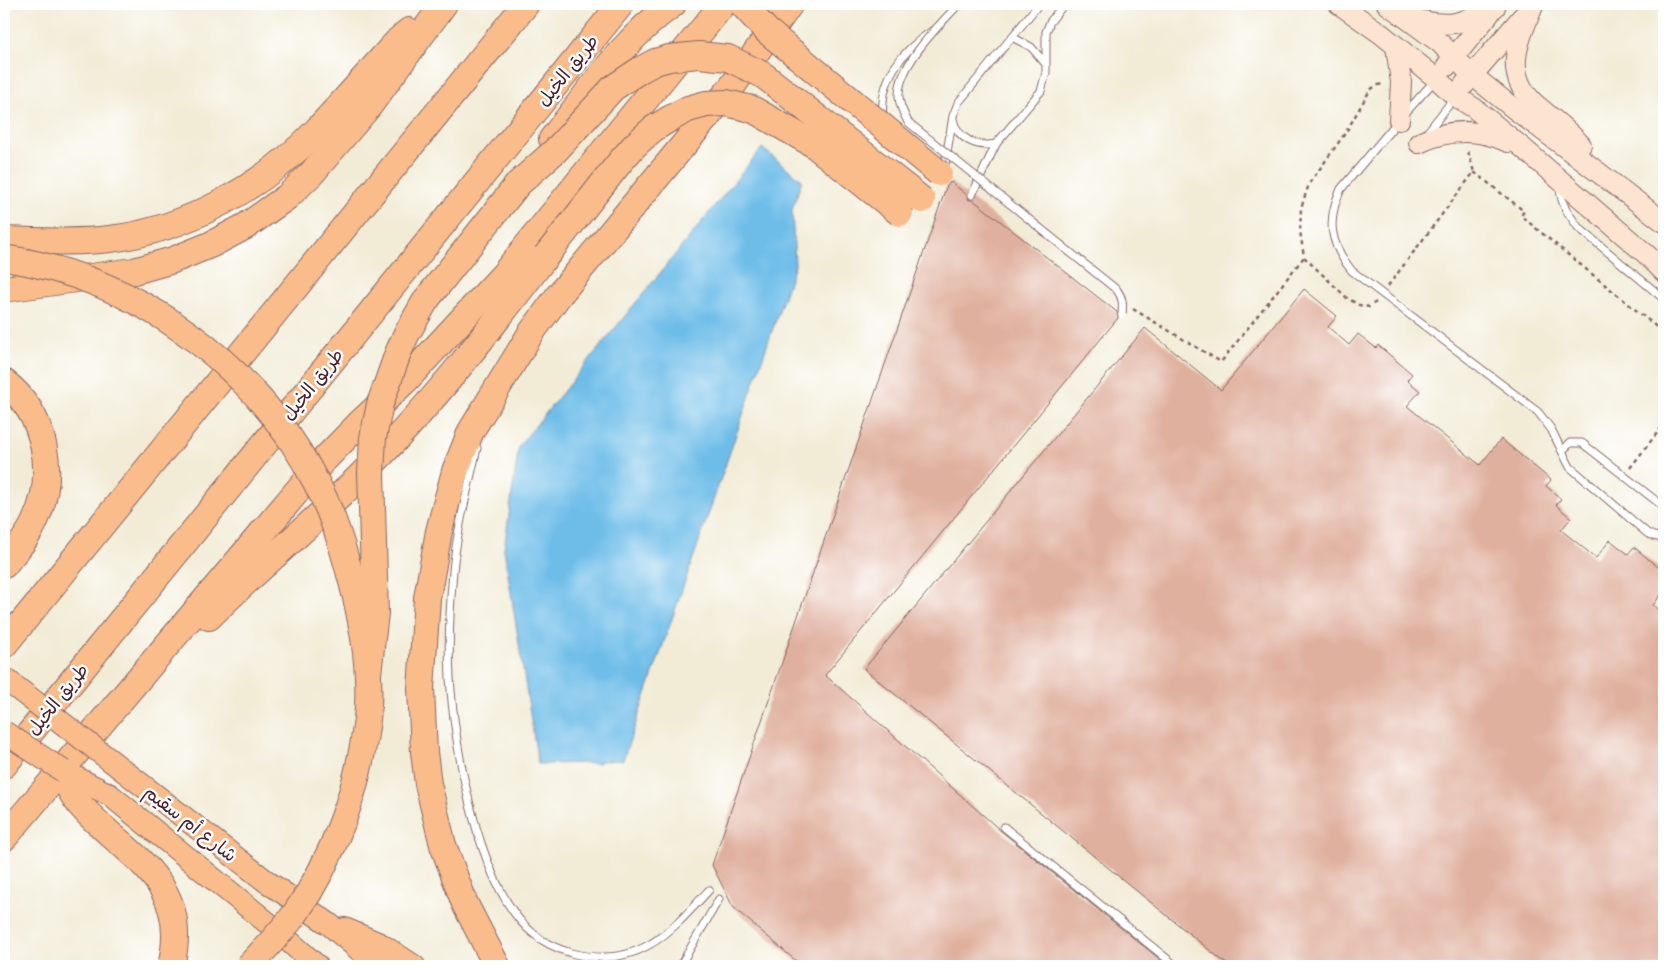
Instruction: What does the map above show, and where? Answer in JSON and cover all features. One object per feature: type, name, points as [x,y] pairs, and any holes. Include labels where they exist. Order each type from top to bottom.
[{"type":"highway","points":[[4,645],[526,4]]},
{"type":"highway","name":"طريق الخيل","points":[[4,765],[621,4]]},
{"type":"highway","points":[[250,966],[282,930],[302,902],[326,859],[348,803],[363,747],[367,718],[368,674],[376,613],[372,455],[380,404],[398,353],[426,300],[620,52],[645,26],[674,4]]},
{"type":"highway","points":[[4,838],[120,698],[321,463],[365,418],[407,380],[504,274],[723,4]]},
{"type":"highway","points":[[742,4],[767,31],[941,172]]},
{"type":"highway","points":[[497,966],[465,904],[443,846],[428,784],[424,752],[421,689],[427,598],[439,531],[454,471],[471,431],[531,333],[559,295],[731,88],[790,4]]},
{"type":"highway","points":[[4,240],[80,242],[120,237],[170,225],[229,198],[258,180],[315,133],[404,34],[441,7]]},
{"type":"highway","points":[[4,289],[134,271],[173,260],[210,245],[246,226],[287,197],[312,173],[369,106],[406,58],[441,7]]},
{"type":"highway","points":[[518,184],[556,150],[600,100],[626,78],[655,62],[699,55],[728,58],[763,75],[922,200]]},
{"type":"highway","points":[[120,698],[148,679],[243,584],[376,461],[426,408],[452,377],[620,162],[635,145],[671,118],[688,109],[706,104],[726,103],[752,109],[813,144],[900,213]]},
{"type":"highway","points":[[4,258],[32,263],[71,274],[147,307],[170,320],[233,371],[267,407],[287,434],[306,465],[332,518],[347,562],[360,615],[368,674]]},
{"type":"highway","points":[[4,382],[17,394],[34,418],[40,433],[46,464],[44,496],[37,518],[28,534],[4,565]]},
{"type":"highway","points":[[63,771],[70,792],[76,801],[89,815],[142,861],[155,875],[165,891],[172,911],[175,934],[171,966]]},
{"type":"main road","points":[[1339,4],[1396,46],[1455,96],[1474,108],[1523,148],[1656,260],[1664,272]]},
{"type":"main road","points":[[1437,79],[1496,5]]},
{"type":"main road","points":[[1395,9],[1426,22],[1448,24],[1468,21],[1496,5]]},
{"type":"main road","points":[[1455,96],[1534,5]]},
{"type":"main road","points":[[1534,5],[1516,50],[1515,66],[1518,78],[1524,91],[1533,102],[1580,144],[1592,166]]},
{"type":"main road","points":[[1395,9],[1455,57],[1472,75],[1664,222]]},
{"type":"main road","points":[[1396,46],[1401,82],[1398,120]]},
{"type":"main road","points":[[1417,145],[1440,135],[1462,131],[1487,134],[1523,148]]},
{"type":"main road","name":"شارع أم سقيم","points":[[4,678],[266,881],[329,924],[378,966]]},
{"type":"main road","name":"شارع أم سقيم","points":[[4,732],[63,771],[110,795],[274,928],[317,966]]},
{"type":"main road","points":[[329,924],[380,944],[415,964]]},
{"type":"lane","points":[[914,163],[895,146],[888,134],[882,106],[884,92],[888,79],[906,52],[960,4]]},
{"type":"lane","points":[[941,172],[953,116],[962,97],[1039,4]]},
{"type":"lane","points":[[972,194],[996,144],[1041,91],[1046,73],[1046,32],[1053,18],[1064,4]]},
{"type":"lane","points":[[934,29],[913,59],[901,82],[899,96],[901,110],[908,122],[1117,290],[1123,303],[1122,314]]},
{"type":"lane","points":[[1012,37],[1031,47],[1045,64]]},
{"type":"lane","points":[[1437,79],[1398,120],[1341,189],[1335,202],[1332,217],[1332,232],[1336,246],[1352,271],[1538,412],[1551,429],[1570,467],[1605,499],[1647,533],[1664,538]]},
{"type":"lane","points":[[1417,145],[1455,96]]},
{"type":"lane","points":[[953,116],[957,130],[968,140],[981,145],[996,144]]},
{"type":"lane","points":[[1559,179],[1559,190],[1562,200],[1578,227],[1664,299]]},
{"type":"lane","points":[[482,427],[489,400]]},
{"type":"lane","points":[[480,436],[461,512],[456,547],[451,600],[450,674],[455,733],[461,764],[476,825],[496,884],[513,910],[533,934],[566,951],[582,956],[599,958],[628,955],[650,945],[670,930],[709,890]]},
{"type":"lane","points":[[1562,451],[1570,443],[1582,443],[1664,507]]},
{"type":"lane","points":[[1654,499],[1664,496]]},
{"type":"lane","points":[[1004,827],[1176,966]]},
{"type":"lane","points":[[680,966],[719,899]]},
{"type":"path","points":[[1462,131],[1474,172],[1524,211],[1521,216],[1664,333]]},
{"type":"path","points":[[1382,293],[1474,172]]},
{"type":"path","points":[[1123,303],[1221,362],[1304,257]]},
{"type":"path","points":[[1624,476],[1664,424]]},
{"type":"water","points":[[762,148],[802,180],[792,210],[795,265],[623,760],[599,761],[599,763],[538,764],[504,549],[519,446]]},
{"type":"building","points":[[951,182],[967,195],[969,200],[973,200],[1117,312],[1118,318],[825,675],[1001,831],[1168,966],[802,966],[733,907],[712,865],[947,185]]},
{"type":"building","points":[[1304,289],[1337,316],[1328,327],[1349,345],[1358,334],[1376,348],[1378,345],[1412,374],[1407,380],[1420,391],[1407,406],[1480,465],[1501,439],[1551,480],[1546,486],[1561,499],[1556,505],[1571,518],[1561,530],[1596,558],[1610,540],[1628,554],[1634,547],[1664,572],[1664,591],[1653,605],[1664,614],[1664,966],[1229,966],[864,669],[1145,328],[1221,390]]}]
